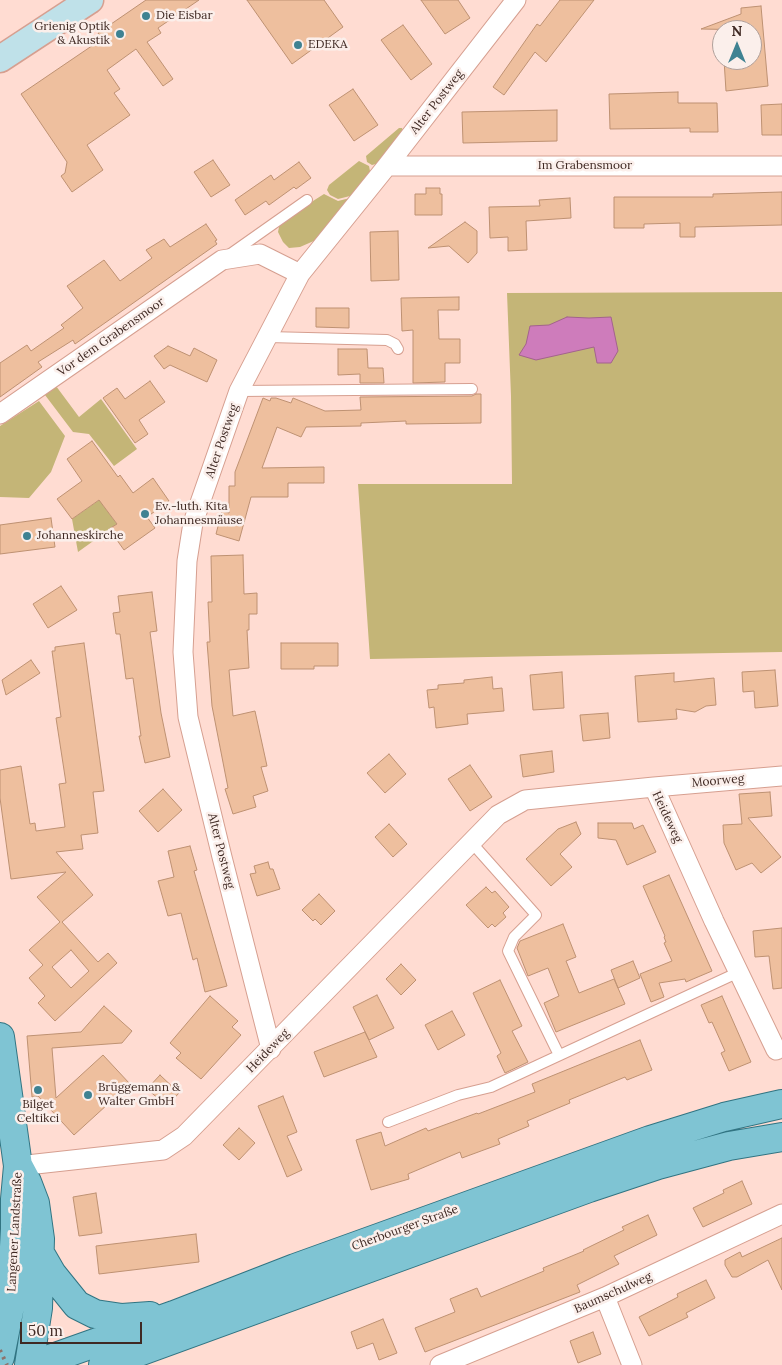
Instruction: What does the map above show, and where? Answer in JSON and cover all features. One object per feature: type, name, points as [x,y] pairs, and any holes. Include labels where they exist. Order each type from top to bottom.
[{"type":"main road","name":"Langener Landstraße","points":[[0,1037],[18,1166],[11,1301],[0,1357]]},
{"type":"main road","name":"Cherbourger Straße","points":[[33,1365],[650,1140],[724,1117],[782,1104]]},
{"type":"main road","name":"Cherbourger Straße","points":[[102,1365],[589,1188],[658,1165],[729,1146],[782,1137]]},
{"type":"main road","name":"Langener Landstraße","points":[[18,1166],[35,1203],[39,1224],[41,1255],[38,1308],[29,1365]]},
{"type":"main road","points":[[41,1255],[52,1274],[77,1305],[95,1314],[122,1318],[174,1315]]},
{"type":"street","points":[[0,59],[90,0]]},
{"type":"street","name":"Alter Postweg","points":[[271,1049],[188,716],[183,652],[187,561],[194,523],[239,391],[300,274],[516,0]]},
{"type":"street","name":"Im Grabensmoor","points":[[387,166],[782,166]]},
{"type":"street","name":"Vor dem Grabensmoor","points":[[0,414],[222,260],[260,254],[300,274]]},
{"type":"street","name":"Moorweg","points":[[654,787],[782,776]]},
{"type":"street","name":"Heideweg","points":[[18,1166],[163,1150],[184,1136],[498,815],[525,800],[654,787],[714,921],[776,1050]]},
{"type":"street","name":"Baumschulweg","points":[[440,1365],[605,1297],[782,1214]]},
{"type":"street","points":[[605,1297],[632,1365]]},
{"type":"lane","name":"Vor dem Grabensmoor","points":[[222,260],[307,200]]},
{"type":"lane","points":[[268,338],[387,340],[395,344],[398,349]]},
{"type":"lane","points":[[239,391],[472,389]]},
{"type":"lane","points":[[471,842],[536,915],[514,937],[508,951],[559,1055]]},
{"type":"lane","points":[[388,1122],[458,1095],[491,1087],[739,972]]},
{"type":"shaded area","points":[[399,128],[402,128],[403,131],[401,135],[376,164],[372,165],[367,162],[366,156]]},
{"type":"shaded area","points":[[359,161],[369,166],[371,176],[350,196],[338,199],[330,195],[327,190],[329,185]]},
{"type":"shaded area","points":[[324,194],[338,201],[350,198],[316,240],[300,247],[289,248],[283,242],[278,232],[280,222]]},
{"type":"shaded area","points":[[782,292],[782,652],[370,659],[358,484],[512,484],[507,293]]},
{"type":"shaded area","points":[[567,317],[611,317],[618,351],[611,363],[597,363],[594,347],[536,360],[519,355],[526,344],[530,326],[549,325]]},
{"type":"shaded area","points":[[56,386],[79,417],[101,399],[137,449],[114,466],[89,434],[73,432],[45,395]]},
{"type":"shaded area","points":[[39,401],[65,436],[51,472],[29,498],[0,497],[0,426]]},
{"type":"shaded area","points":[[102,498],[103,505],[117,524],[78,552],[72,519]]},
{"type":"building","points":[[146,0],[199,0],[158,28],[161,33],[147,42],[173,79],[163,86],[136,49],[107,70],[120,89],[114,93],[130,115],[87,145],[103,170],[72,192],[61,176],[65,173],[67,162],[21,94],[102,39],[98,33]]},
{"type":"building","name":"EDEKA","points":[[247,0],[324,0],[343,27],[292,64]]},
{"type":"building","points":[[421,0],[458,0],[470,18],[445,34]]},
{"type":"building","points":[[560,0],[594,0],[546,62],[535,52],[504,95],[493,87],[537,24],[540,26]]},
{"type":"building","points":[[761,6],[768,86],[726,91],[725,70],[762,70],[762,20],[725,20],[741,14],[741,8]]},
{"type":"building","points":[[403,25],[432,64],[411,80],[381,40]]},
{"type":"building","points":[[712,25],[712,29],[701,29]]},
{"type":"building","points":[[353,89],[378,125],[354,141],[329,105]]},
{"type":"building","points":[[678,92],[678,103],[717,103],[718,132],[690,132],[690,128],[610,129],[609,94]]},
{"type":"building","points":[[782,104],[782,135],[762,135],[761,105]]},
{"type":"building","points":[[557,110],[557,141],[463,143],[462,112]]},
{"type":"building","points":[[213,160],[230,185],[211,197],[194,172]]},
{"type":"building","points":[[299,162],[311,178],[296,189],[294,187],[269,205],[266,201],[245,215],[235,200],[271,175],[274,180]]},
{"type":"building","points":[[426,188],[440,188],[440,194],[442,194],[442,215],[415,215],[415,194],[426,194]]},
{"type":"building","points":[[782,192],[782,225],[695,227],[695,237],[680,237],[680,223],[644,224],[644,228],[614,228],[614,197],[713,197],[713,194]]},
{"type":"building","points":[[570,198],[571,218],[526,221],[527,250],[508,251],[508,237],[490,238],[489,207],[540,206],[539,200]]},
{"type":"building","points":[[465,222],[477,231],[477,253],[468,263],[449,246],[428,248]]},
{"type":"building","points":[[206,224],[217,240],[215,241],[217,244],[75,344],[73,340],[38,362],[42,367],[0,397],[0,363],[27,345],[31,351],[64,328],[61,325],[83,308],[67,286],[104,260],[120,281],[152,258],[146,250],[164,239],[170,247]]},
{"type":"building","points":[[398,231],[399,280],[371,281],[370,232]]},
{"type":"building","points":[[459,297],[459,310],[438,310],[439,339],[460,339],[460,363],[445,363],[445,382],[413,383],[413,330],[402,331],[401,298]]},
{"type":"building","points":[[316,308],[349,308],[349,328],[316,327]]},
{"type":"building","points":[[168,346],[190,356],[194,348],[217,360],[207,382],[170,365],[164,369],[154,356]]},
{"type":"building","points":[[338,349],[367,349],[368,368],[383,368],[384,383],[360,383],[360,374],[338,375]]},
{"type":"building","points":[[150,381],[165,402],[139,420],[148,434],[135,443],[103,398],[117,388],[125,399]]},
{"type":"building","points":[[481,394],[481,423],[406,424],[406,421],[361,423],[361,426],[306,427],[301,437],[277,427],[262,468],[324,467],[324,483],[288,483],[288,497],[251,497],[239,541],[216,534],[222,511],[229,513],[229,486],[235,486],[235,472],[263,398],[270,401],[271,398],[276,398],[291,403],[293,398],[325,411],[361,410],[360,397],[472,396]]},
{"type":"building","points":[[92,441],[118,477],[120,475],[133,493],[153,478],[169,501],[147,517],[155,528],[124,550],[109,529],[117,524],[99,500],[72,519],[57,499],[82,481],[67,459]]},
{"type":"building","name":"Johanneskirche","points":[[51,518],[55,547],[0,554],[0,525]]},
{"type":"building","points":[[243,555],[244,594],[257,593],[257,614],[249,614],[249,630],[247,630],[249,668],[229,670],[233,716],[255,711],[267,766],[261,767],[268,791],[253,796],[256,807],[233,814],[225,789],[228,788],[212,706],[207,642],[210,642],[208,602],[212,602],[211,556]]},
{"type":"building","points":[[61,586],[77,610],[48,628],[33,604]]},
{"type":"building","points":[[152,592],[157,631],[150,632],[161,713],[170,757],[145,763],[139,736],[141,736],[133,678],[126,679],[120,634],[116,634],[113,613],[120,612],[118,596]]},
{"type":"building","points":[[84,643],[104,791],[93,792],[98,833],[81,835],[83,849],[56,852],[93,895],[62,922],[98,962],[108,953],[117,963],[55,1021],[38,1003],[45,996],[29,978],[43,965],[29,950],[60,922],[37,897],[66,872],[11,879],[0,798],[0,770],[21,766],[30,824],[35,823],[36,831],[65,827],[59,784],[66,783],[56,718],[61,717],[52,651],[55,651],[55,647]],"holes":[[[71,950],[89,971],[71,988],[52,967]]]},
{"type":"building","points":[[281,643],[338,643],[338,666],[314,666],[314,669],[281,669]]},
{"type":"building","points":[[31,660],[40,673],[6,695],[2,680]]},
{"type":"building","points":[[775,670],[778,706],[755,708],[754,691],[743,692],[742,672]]},
{"type":"building","points":[[562,672],[564,708],[533,710],[530,675]]},
{"type":"building","points":[[674,673],[674,682],[714,678],[716,705],[706,706],[695,712],[676,709],[677,719],[638,722],[635,676]]},
{"type":"building","points":[[492,677],[493,689],[502,688],[504,711],[467,714],[468,724],[436,728],[434,707],[429,708],[427,690],[438,689],[438,685],[464,683],[464,680]]},
{"type":"building","points":[[608,713],[610,738],[583,741],[580,715]]},
{"type":"building","points":[[552,751],[554,772],[523,777],[520,755]]},
{"type":"building","points":[[389,754],[406,774],[385,793],[367,773]]},
{"type":"building","points":[[470,765],[492,797],[470,811],[448,779]]},
{"type":"building","points":[[163,789],[182,810],[158,832],[139,811]]},
{"type":"building","points":[[770,792],[772,816],[748,818],[781,857],[761,873],[752,863],[736,870],[724,843],[723,825],[742,824],[739,794]]},
{"type":"building","points":[[576,822],[581,834],[560,854],[572,867],[551,886],[526,859],[558,829]]},
{"type":"building","points":[[598,823],[632,823],[634,829],[643,825],[656,852],[627,865],[616,840],[598,838]]},
{"type":"building","points":[[389,824],[407,844],[393,857],[375,837]]},
{"type":"building","points":[[190,846],[197,870],[194,871],[227,986],[205,992],[197,958],[193,960],[181,913],[168,916],[158,881],[174,877],[168,851]]},
{"type":"building","points":[[268,862],[270,869],[273,869],[280,889],[257,896],[250,874],[256,873],[254,866]]},
{"type":"building","points":[[669,875],[712,971],[686,982],[685,979],[659,983],[664,997],[651,1002],[640,974],[672,961],[664,943],[666,942],[665,936],[643,886]]},
{"type":"building","points":[[486,887],[492,893],[495,891],[509,907],[503,913],[506,917],[495,927],[492,924],[488,928],[466,905]]},
{"type":"building","points":[[319,894],[335,911],[321,925],[315,919],[313,921],[302,910]]},
{"type":"building","points":[[563,924],[576,957],[566,961],[579,993],[614,979],[625,1004],[556,1032],[544,1003],[559,996],[548,968],[528,976],[517,948],[520,941]]},
{"type":"building","points":[[782,928],[782,988],[773,989],[769,956],[755,957],[753,931]]},
{"type":"building","points":[[633,961],[640,978],[618,988],[611,970]]},
{"type":"building","points":[[401,964],[416,980],[401,995],[386,979]]},
{"type":"building","points":[[500,980],[522,1026],[512,1031],[528,1062],[505,1073],[497,1056],[501,1053],[473,993]]},
{"type":"building","points":[[377,995],[394,1028],[369,1040],[353,1007]]},
{"type":"building","points":[[210,996],[238,1021],[232,1027],[241,1035],[201,1079],[176,1058],[181,1053],[170,1043]]},
{"type":"building","points":[[722,996],[751,1062],[729,1071],[721,1053],[725,1051],[712,1022],[709,1023],[701,1005]]},
{"type":"building","points":[[104,1006],[132,1031],[122,1043],[52,1048],[56,1098],[103,1055],[130,1084],[74,1135],[38,1096],[32,1097],[27,1036],[81,1032]]},
{"type":"building","points":[[452,1011],[465,1035],[438,1050],[425,1025]]},
{"type":"building","points":[[365,1032],[377,1057],[324,1077],[314,1052]]},
{"type":"building","points":[[640,1040],[652,1070],[627,1080],[625,1077],[569,1100],[570,1103],[527,1121],[529,1126],[498,1139],[500,1144],[462,1158],[460,1152],[408,1174],[409,1179],[371,1190],[356,1140],[381,1132],[385,1146],[426,1128],[428,1131],[478,1114],[535,1092],[532,1084]]},
{"type":"building","points":[[160,1075],[179,1093],[167,1106],[147,1089]]},
{"type":"building","points":[[283,1096],[297,1132],[287,1136],[302,1170],[287,1177],[258,1106]]},
{"type":"building","points":[[239,1128],[255,1143],[239,1160],[223,1145]]},
{"type":"building","points":[[742,1181],[752,1204],[703,1227],[693,1208],[724,1193],[723,1190]]},
{"type":"building","points":[[96,1193],[102,1233],[79,1236],[73,1197]]},
{"type":"building","points":[[648,1215],[657,1235],[614,1256],[619,1264],[577,1285],[580,1292],[425,1352],[415,1328],[455,1312],[450,1299],[477,1288],[481,1297],[544,1271],[543,1268],[584,1251],[624,1230],[622,1227]]},
{"type":"building","points":[[196,1234],[199,1262],[99,1274],[96,1246]]},
{"type":"building","points":[[782,1238],[782,1290],[768,1260],[737,1277],[732,1277],[725,1265],[725,1260],[740,1252],[742,1257]]},
{"type":"building","points":[[706,1280],[715,1298],[686,1313],[688,1317],[649,1336],[639,1317],[678,1297],[677,1294]]},
{"type":"building","points":[[383,1319],[397,1353],[379,1360],[373,1343],[357,1349],[351,1332]]},
{"type":"building","points":[[593,1332],[601,1354],[578,1363],[570,1341]]},
{"type":"railway","points":[[0,1350],[7,1365]]},
{"type":"place","name":"Die Eisbar","points":[[146,16]]},
{"type":"place","name":"Grienig Optik & Akustik","points":[[120,34]]},
{"type":"place","name":"EDEKA","points":[[298,45]]},
{"type":"place","name":"Ev.-luth. Kita Johannesmäuse","points":[[145,514]]},
{"type":"place","name":"Johanneskirche","points":[[27,536]]},
{"type":"place","name":"Bilget Celtikci","points":[[38,1090]]},
{"type":"place","name":"Brüggemann & Walter GmbH","points":[[88,1095]]}]
